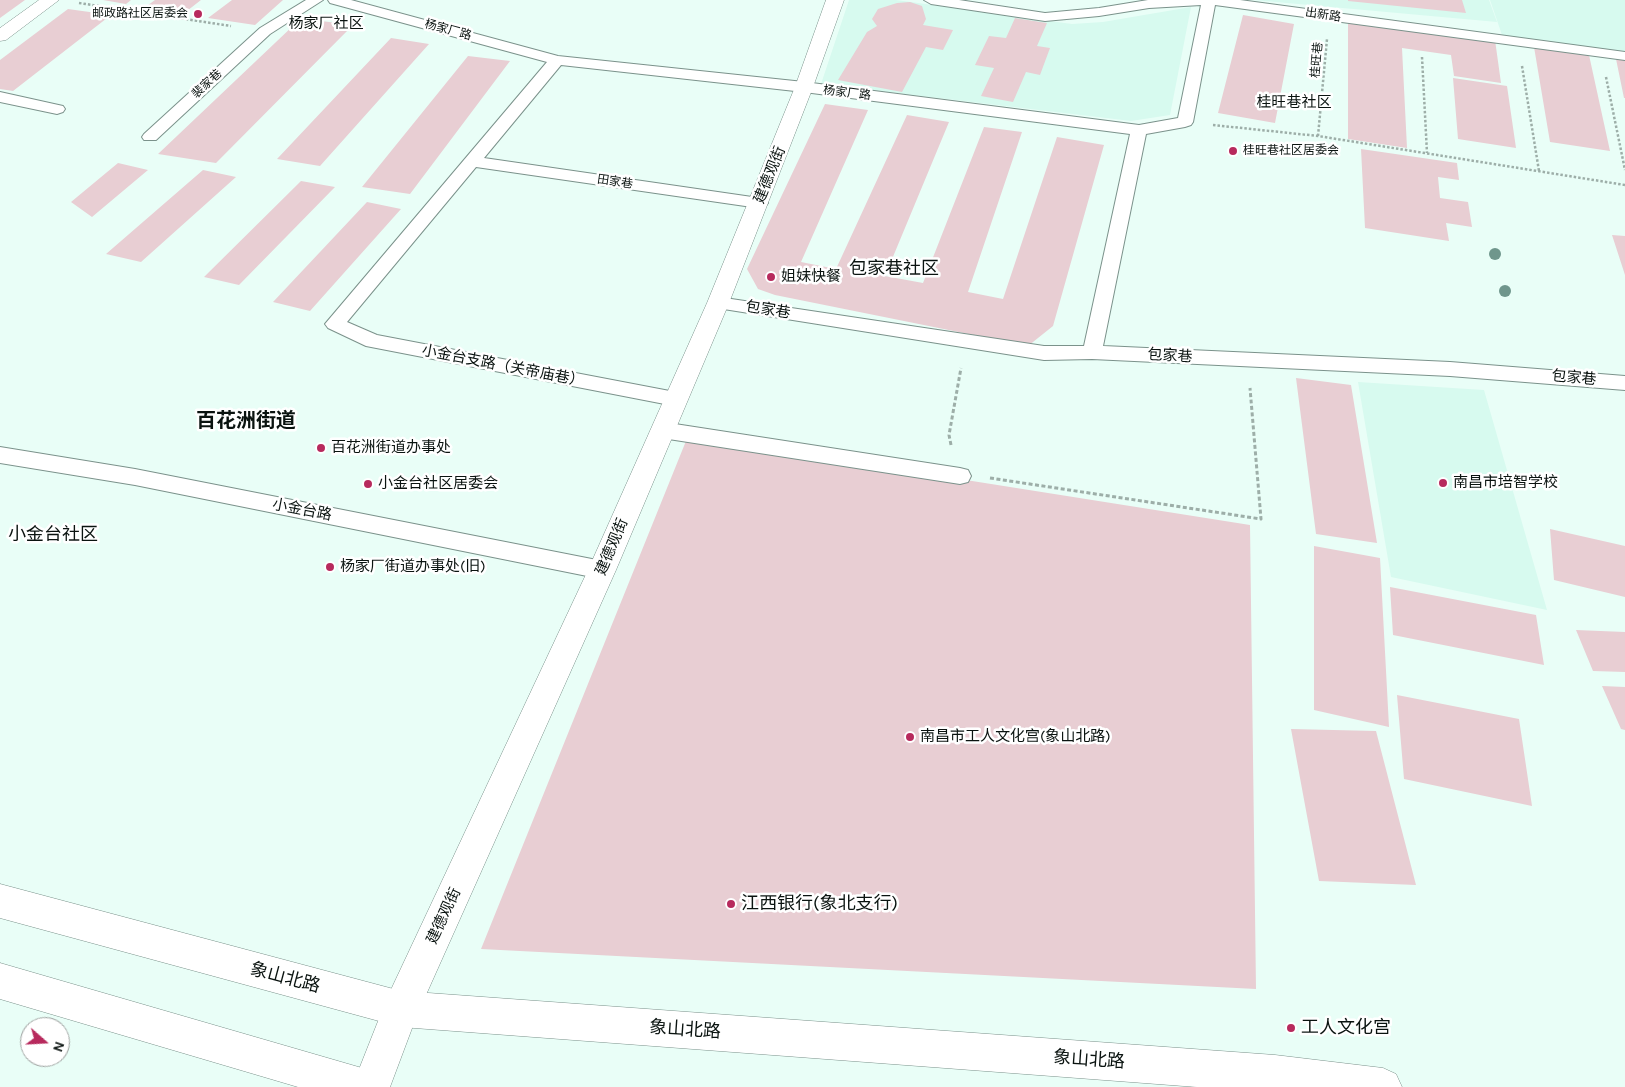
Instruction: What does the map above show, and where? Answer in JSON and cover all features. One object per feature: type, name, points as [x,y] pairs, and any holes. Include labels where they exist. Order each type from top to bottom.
[{"type":"street","points":[[0,36],[50,0]]},
{"type":"street","name":"建德观街","points":[[371,1087],[401,1009],[602,570],[718,302],[804,87],[835,0]]},
{"type":"street","name":"象山北路","points":[[0,901],[401,1009],[1275,1074],[1383,1087]]},
{"type":"street","points":[[0,981],[362,1087]]},
{"type":"lane","name":"裴家巷","points":[[150,137],[265,31],[316,0]]},
{"type":"lane","name":"杨家厂路","points":[[335,0],[557,60],[804,87],[1139,130],[1185,122]]},
{"type":"lane","name":"出新路","points":[[931,0],[1045,16],[1099,12],[1149,4],[1209,0],[1625,56]]},
{"type":"lane","points":[[1185,122],[1209,0]]},
{"type":"lane","points":[[472,161],[557,60]]},
{"type":"lane","points":[[0,97],[57,109]]},
{"type":"lane","points":[[1092,352],[1139,130]]},
{"type":"lane","name":"田家巷","points":[[472,161],[759,203]]},
{"type":"lane","name":"小金台支路（关帝庙巷）","points":[[472,161],[335,324],[373,341],[675,399]]},
{"type":"lane","name":"包家巷","points":[[718,302],[1044,352],[1092,352],[1450,369],[1625,383]]},
{"type":"lane","points":[[662,430],[960,476]]},
{"type":"lane","name":"小金台路","points":[[0,455],[135,477],[602,570]]},
{"type":"path","points":[[88,5],[233,26]]},
{"type":"path","name":"桂旺巷","points":[[1318,136],[1330,16]]},
{"type":"path","points":[[1518,41],[1539,171]]},
{"type":"path","points":[[1600,52],[1625,170]]},
{"type":"path","points":[[1422,57],[1427,153]]},
{"type":"path","points":[[1185,122],[1318,136],[1625,185]]},
{"type":"path","points":[[952,452],[949,435],[966,340]]},
{"type":"path","points":[[984,477],[1261,519],[1248,360]]},
{"type":"shaded area","points":[[849,0],[896,0],[1072,24],[1103,22],[1191,7],[1170,115],[1131,121],[821,84]]},
{"type":"shaded area","points":[[1254,0],[1489,0],[1497,22]]},
{"type":"shaded area","points":[[1490,0],[1625,0],[1625,53],[1502,35]]},
{"type":"shaded area","name":"南昌市培智学校","points":[[1358,382],[1484,390],[1547,610],[1391,577]]},
{"type":"building","points":[[0,0],[25,0],[0,18]]},
{"type":"building","points":[[103,0],[131,0],[126,4]]},
{"type":"building","points":[[155,0],[201,0],[183,14],[144,8]]},
{"type":"building","points":[[232,0],[283,0],[255,25],[208,18]]},
{"type":"building","points":[[1462,0],[1466,13],[1348,1]]},
{"type":"building","points":[[910,2],[922,6],[926,19],[923,25],[953,30],[943,50],[926,47],[902,92],[838,80],[867,32],[877,26],[872,19],[878,9],[897,3]]},
{"type":"building","points":[[68,9],[111,15],[13,91],[0,89],[0,60]]},
{"type":"building","points":[[1243,15],[1294,24],[1275,123],[1218,113]]},
{"type":"building","points":[[1015,18],[1047,23],[1037,46],[1050,48],[1040,75],[1026,72],[1013,102],[981,96],[994,68],[975,65],[989,36],[1006,38]]},
{"type":"building","points":[[313,20],[353,25],[216,163],[158,154],[295,24],[307,26]]},
{"type":"building","points":[[1348,20],[1495,40],[1501,83],[1454,76],[1451,55],[1402,48],[1407,148],[1348,139]]},
{"type":"building","points":[[391,38],[429,44],[320,166],[277,159]]},
{"type":"building","points":[[1534,47],[1589,55],[1610,151],[1550,142]]},
{"type":"building","points":[[468,56],[510,61],[410,194],[362,187]]},
{"type":"building","points":[[1616,59],[1625,60],[1625,98],[1624,98]]},
{"type":"building","points":[[1453,78],[1507,86],[1516,148],[1458,139]]},
{"type":"building","points":[[825,104],[868,110],[801,262],[836,269],[907,115],[949,122],[885,276],[923,283],[984,127],[1022,132],[968,292],[1003,299],[1057,137],[1104,145],[1053,326],[1028,346],[775,295],[758,289],[747,269]]},
{"type":"building","points":[[1361,149],[1457,163],[1459,180],[1438,177],[1440,198],[1468,202],[1472,227],[1446,223],[1449,241],[1365,228]]},
{"type":"building","points":[[118,163],[148,170],[92,217],[71,202]]},
{"type":"building","points":[[203,170],[236,177],[141,262],[106,254]]},
{"type":"building","points":[[301,181],[335,187],[239,285],[204,277]]},
{"type":"building","points":[[367,202],[401,209],[310,311],[273,302]]},
{"type":"building","points":[[1612,235],[1625,236],[1625,275]]},
{"type":"building","points":[[1296,378],[1351,385],[1377,543],[1316,534]]},
{"type":"building","name":"南昌市工人文化宫(象山北路)","points":[[688,436],[1250,525],[1256,989],[481,949]]},
{"type":"building","points":[[1550,529],[1625,546],[1625,597],[1554,580]]},
{"type":"building","points":[[1314,546],[1380,558],[1389,727],[1314,710]]},
{"type":"building","points":[[1390,587],[1536,615],[1544,665],[1393,635]]},
{"type":"building","points":[[1576,630],[1625,632],[1625,672],[1593,671]]},
{"type":"building","points":[[1602,686],[1625,687],[1625,730],[1621,729]]},
{"type":"building","points":[[1397,695],[1519,719],[1532,806],[1404,779]]},
{"type":"building","points":[[1291,729],[1376,731],[1416,885],[1319,881]]},
{"type":"place","name":"邮政路社区居委会","points":[[198,14]]},
{"type":"place","name":"桂旺巷社区居委会","points":[[1233,151]]},
{"type":"place","name":"姐妹快餐","points":[[771,277]]},
{"type":"place","name":"百花洲街道办事处","points":[[321,448]]},
{"type":"place","name":"南昌市培智学校","points":[[1443,483]]},
{"type":"place","name":"小金台社区居委会","points":[[368,484]]},
{"type":"place","name":"杨家厂街道办事处(旧)","points":[[330,567]]},
{"type":"place","name":"南昌市工人文化宫(象山北路)","points":[[910,737]]},
{"type":"place","name":"江西银行(象北支行)","points":[[731,904]]},
{"type":"place","name":"工人文化宫","points":[[1291,1028]]},
{"type":"district","name":"杨家厂社区","points":[[326,24]]},
{"type":"district","name":"桂旺巷社区","points":[[1294,103]]},
{"type":"district","name":"包家巷社区","points":[[894,269]]},
{"type":"district","name":"百花洲街道","points":[[246,421]]},
{"type":"district","name":"小金台社区","points":[[53,535]]}]
